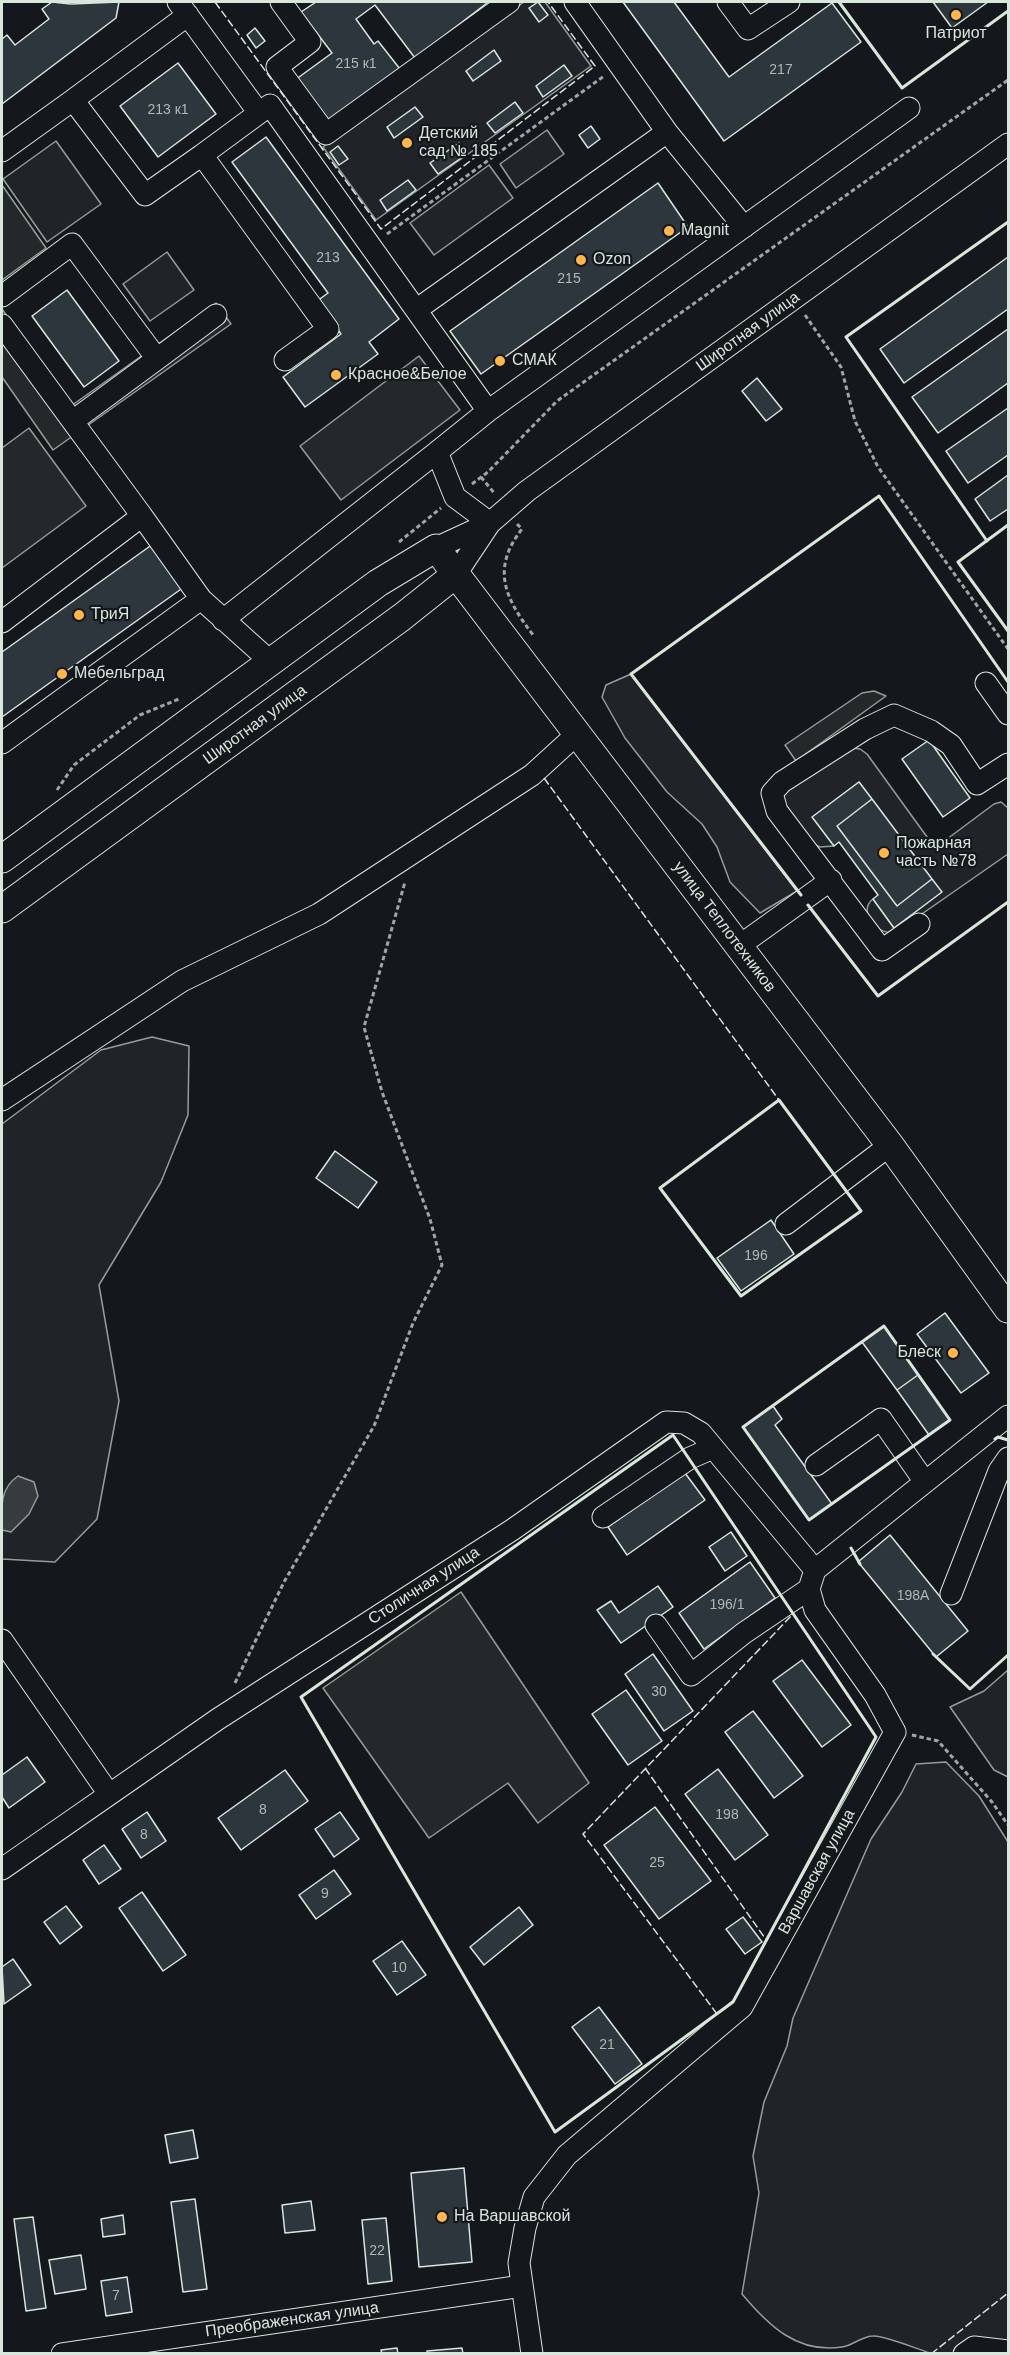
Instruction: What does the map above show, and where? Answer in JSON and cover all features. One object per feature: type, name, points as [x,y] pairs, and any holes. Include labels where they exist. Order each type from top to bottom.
[{"type":"main road","name":"улица Теплотехников","points":[[436,548],[890,1145],[1008,1309]]},
{"type":"main road","name":"Широтная улица","points":[[2,859],[378,583],[436,548]]},
{"type":"main road","name":"Широтная улица","points":[[2,909],[402,617],[456,574]]},
{"type":"street","points":[[281,2],[310,42],[277,67],[326,134],[508,2]]},
{"type":"street","points":[[575,2],[667,132],[744,227]]},
{"type":"street","points":[[728,2],[748,29],[789,2]]},
{"type":"street","points":[[2,151],[73,100],[183,8],[259,113]]},
{"type":"street","points":[[73,100],[145,195],[270,105],[488,411]]},
{"type":"street","points":[[223,620],[488,411],[909,108]]},
{"type":"street","points":[[416,310],[667,132]]},
{"type":"street","name":"Широтная улица","points":[[456,574],[490,523],[506,509],[1008,144]]},
{"type":"street","points":[[202,155],[328,328],[285,360]]},
{"type":"street","points":[[2,296],[72,244],[157,359]]},
{"type":"street","points":[[73,421],[216,315]]},
{"type":"street","points":[[2,325],[201,599],[271,662]]},
{"type":"street","points":[[437,452],[455,497],[490,523]]},
{"type":"street","points":[[2,622],[142,516]]},
{"type":"street","name":"Широтная улица","points":[[436,548],[490,523]]},
{"type":"street","points":[[2,743],[201,599]]},
{"type":"street","points":[[986,683],[1008,714]]},
{"type":"street","points":[[919,924],[882,950],[777,811],[772,794],[782,782],[865,729],[894,716],[931,731],[951,745],[977,784],[1008,764]]},
{"type":"street","points":[[2,1100],[182,981],[319,914],[532,775],[577,734]]},
{"type":"street","points":[[739,946],[831,880]]},
{"type":"street","points":[[786,1224],[890,1145]]},
{"type":"street","points":[[656,1625],[691,1675],[812,1580],[925,1482],[1008,1416]]},
{"type":"street","points":[[816,1466],[881,1419],[925,1482]]},
{"type":"street","name":"Столичная улица","points":[[2,1869],[218,1719],[512,1530],[666,1422],[684,1423],[701,1433],[812,1580]]},
{"type":"street","points":[[603,1517],[690,1458],[713,1448]]},
{"type":"street","points":[[951,1594],[999,1471],[1008,1458]]},
{"type":"street","points":[[812,1580],[815,1610],[875,1695],[895,1732]]},
{"type":"street","points":[[2,1640],[109,1794]]},
{"type":"street","name":"Варшавская улица","points":[[532,2354],[519,2263],[525,2228],[534,2197],[567,2155],[742,2007],[895,1732]]},
{"type":"street","name":"Преображенская улица","points":[[62,2354],[522,2286]]},
{"type":"street","points":[[964,2354],[974,2348],[1008,2351]]},
{"type":"path","points":[[371,246],[620,64]]},
{"type":"path","points":[[394,547],[482,477],[557,401],[1008,80]]},
{"type":"path","points":[[794,300],[841,367],[855,421],[878,467],[1008,649]]},
{"type":"path","points":[[482,477],[522,530],[506,560],[504,578],[507,596],[534,636]]},
{"type":"path","points":[[54,793],[74,765],[140,715],[187,696]]},
{"type":"path","points":[[233,1687],[284,1582],[374,1426],[413,1323],[442,1265],[430,1219],[382,1092],[364,1027],[413,851]]},
{"type":"path","points":[[895,1732],[938,1741],[992,1802],[1008,1825]]},
{"type":"shaded area","points":[[524,2],[545,2],[591,66],[376,220],[323,147]]},
{"type":"shaded area","points":[[547,130],[564,154],[516,188],[500,164]]},
{"type":"shaded area","points":[[56,141],[101,204],[47,242],[3,179]]},
{"type":"shaded area","points":[[489,165],[513,198],[434,255],[410,223]]},
{"type":"shaded area","points":[[2,185],[46,248],[2,280]]},
{"type":"shaded area","points":[[167,252],[194,290],[150,321],[123,284]]},
{"type":"shaded area","points":[[216,303],[231,324],[53,450],[2,377],[2,309],[71,406]]},
{"type":"shaded area","points":[[419,356],[460,410],[341,500],[300,446]]},
{"type":"shaded area","points":[[29,428],[86,506],[2,568],[2,448]]},
{"type":"shaded area","points":[[631,674],[797,891],[760,913],[730,882],[717,847],[702,824],[667,792],[625,738],[602,697],[606,685]]},
{"type":"shaded area","points":[[874,691],[886,696],[796,761],[785,745],[862,693]]},
{"type":"shaded area","points":[[853,748],[860,749],[867,754],[935,848],[994,804],[1001,802],[1008,808],[1008,854],[896,932],[882,931],[871,922],[867,910],[873,899],[894,928],[941,892],[859,782],[813,817],[834,846],[820,847],[812,843],[785,804],[784,795],[787,788]]},
{"type":"shaded area","points":[[152,1037],[189,1046],[188,1115],[161,1182],[99,1285],[119,1401],[97,1519],[55,1562],[2,1559],[2,1124],[101,1050]]},
{"type":"shaded area","points":[[18,1476],[34,1482],[38,1496],[29,1514],[11,1532],[2,1530],[2,1506],[8,1486]]},
{"type":"shaded area","points":[[461,1592],[589,1783],[538,1823],[508,1783],[429,1838],[323,1688]]},
{"type":"shaded area","points":[[1008,1670],[1008,1777],[994,1770],[950,1707],[984,1691]]},
{"type":"shaded area","points":[[946,1762],[979,1796],[1008,1842],[1008,2347],[969,2353],[930,2353],[878,2336],[865,2338],[842,2347],[811,2346],[785,2335],[773,2326],[742,2294],[759,2193],[753,2156],[764,2102],[787,2046],[793,2018],[871,1839],[902,1792],[916,1764]]},
{"type":"building","points":[[52,2],[71,4],[119,2],[116,18],[2,104],[2,39],[7,35],[15,45],[49,19],[42,9]]},
{"type":"building","points":[[316,2],[487,3],[415,58],[375,5],[356,19],[374,44],[378,41],[400,69],[327,124],[295,80],[332,53],[301,12]]},
{"type":"building","points":[[538,2],[548,15],[539,22],[529,8]]},
{"type":"building","points":[[623,2],[674,2],[729,77],[832,3],[861,42],[724,141]]},
{"type":"building","name":"Патриот","points":[[933,2],[988,2],[952,28]]},
{"type":"building","points":[[255,28],[265,41],[256,48],[247,35]]},
{"type":"building","points":[[494,50],[501,61],[473,81],[466,71]]},
{"type":"building","points":[[178,63],[216,114],[158,157],[120,106]]},
{"type":"building","points":[[564,65],[572,76],[543,97],[536,86]]},
{"type":"building","points":[[515,102],[523,113],[495,133],[487,123]]},
{"type":"building","points":[[415,107],[423,117],[394,138],[387,127]]},
{"type":"building","points":[[591,126],[600,139],[588,148],[579,135]]},
{"type":"building","points":[[266,137],[399,319],[369,342],[378,354],[305,407],[283,377],[341,334],[317,301],[328,293],[232,162]]},
{"type":"building","points":[[459,143],[467,154],[438,174],[430,163]]},
{"type":"building","points":[[338,146],[348,159],[339,165],[330,152]]},
{"type":"building","points":[[408,180],[416,190],[387,211],[380,200]]},
{"type":"building","points":[[658,183],[688,227],[481,374],[450,331]]},
{"type":"building","points":[[1008,257],[1008,309],[904,383],[880,349]]},
{"type":"building","points":[[67,290],[119,361],[84,387],[32,316]]},
{"type":"building","points":[[1008,329],[1008,383],[938,433],[912,397]]},
{"type":"building","points":[[757,378],[782,409],[766,421],[742,391]]},
{"type":"building","points":[[1008,408],[1008,455],[968,483],[946,451]]},
{"type":"building","points":[[1008,475],[1008,509],[990,521],[975,499]]},
{"type":"building","points":[[153,544],[184,587],[2,717],[2,652]]},
{"type":"building","points":[[929,740],[970,798],[943,817],[902,759]]},
{"type":"building","points":[[859,782],[872,799],[837,826],[897,906],[932,879],[942,892],[894,928],[873,899],[878,895],[839,842],[834,846],[812,817]]},
{"type":"building","name":"Пожарная часть №78","points":[[872,799],[932,879],[897,906],[837,826]]},
{"type":"building","points":[[335,1151],[377,1182],[358,1208],[316,1178]]},
{"type":"building","points":[[771,1220],[794,1254],[741,1291],[717,1258]]},
{"type":"building","name":"Блеск","points":[[945,1313],[989,1373],[961,1393],[917,1334]]},
{"type":"building","points":[[884,1326],[918,1375],[897,1390],[862,1342]]},
{"type":"building","points":[[918,1375],[950,1420],[929,1435],[897,1390]]},
{"type":"building","points":[[773,1406],[782,1419],[775,1425],[832,1504],[809,1520],[743,1427]]},
{"type":"building","points":[[685,1473],[705,1500],[627,1555],[608,1527]]},
{"type":"building","points":[[731,1532],[747,1556],[725,1571],[709,1547]]},
{"type":"building","points":[[890,1535],[968,1631],[936,1657],[858,1562]]},
{"type":"building","points":[[750,1562],[775,1598],[704,1649],[679,1613]]},
{"type":"building","points":[[658,1586],[673,1607],[621,1643],[597,1610],[611,1601],[619,1613]]},
{"type":"building","points":[[653,1654],[693,1711],[664,1731],[625,1674]]},
{"type":"building","points":[[802,1660],[851,1725],[822,1747],[773,1681]]},
{"type":"building","points":[[626,1690],[662,1741],[628,1765],[592,1714]]},
{"type":"building","points":[[753,1711],[803,1776],[774,1798],[725,1732]]},
{"type":"building","points":[[27,1757],[45,1782],[9,1808],[2,1797],[2,1775]]},
{"type":"building","points":[[718,1769],[768,1835],[735,1860],[685,1794]]},
{"type":"building","points":[[285,1770],[308,1801],[241,1850],[218,1818]]},
{"type":"building","points":[[655,1807],[711,1881],[659,1919],[604,1845]]},
{"type":"building","points":[[147,1812],[166,1841],[141,1858],[122,1829]]},
{"type":"building","points":[[340,1812],[359,1839],[334,1857],[315,1829]]},
{"type":"building","points":[[104,1845],[121,1869],[99,1884],[83,1860]]},
{"type":"building","points":[[334,1870],[351,1894],[316,1919],[299,1895]]},
{"type":"building","points":[[142,1892],[186,1955],[163,1971],[119,1908]]},
{"type":"building","points":[[66,1906],[82,1927],[60,1944],[44,1922]]},
{"type":"building","points":[[519,1907],[533,1925],[484,1965],[470,1947]]},
{"type":"building","points":[[743,1917],[762,1942],[745,1954],[726,1929]]},
{"type":"building","points":[[402,1941],[426,1975],[397,1995],[373,1961]]},
{"type":"building","points":[[13,1959],[31,1985],[4,2004],[2,1967]]},
{"type":"building","points":[[599,2007],[642,2064],[615,2084],[572,2027]]},
{"type":"building","points":[[193,2130],[198,2158],[170,2163],[165,2135]]},
{"type":"building","name":"На Варшавской","points":[[464,2168],[472,2262],[419,2267],[411,2173]]},
{"type":"building","points":[[195,2199],[207,2289],[183,2292],[171,2202]]},
{"type":"building","points":[[311,2201],[315,2230],[285,2233],[282,2205]]},
{"type":"building","points":[[123,2215],[125,2234],[103,2237],[101,2219]]},
{"type":"building","points":[[33,2217],[46,2308],[26,2311],[14,2219]]},
{"type":"building","points":[[386,2218],[392,2281],[368,2284],[362,2220]]},
{"type":"building","points":[[81,2255],[86,2289],[55,2294],[49,2260]]},
{"type":"building","points":[[127,2277],[132,2312],[106,2316],[101,2281]]},
{"type":"building","points":[[397,2348],[398,2354],[382,2354],[381,2350]]},
{"type":"building","points":[[462,2348],[463,2354],[427,2354],[427,2351]]},
{"type":"fence","points":[[215,2],[381,229],[595,66],[548,2]]},
{"type":"fence","points":[[544,778],[779,1100]]},
{"type":"fence","points":[[717,2014],[583,1834],[793,1614]]},
{"type":"fence","points":[[645,1768],[767,1941]]},
{"type":"fence","points":[[931,2354],[1008,2293]]},
{"type":"wall","points":[[839,2],[902,88],[1008,11]]},
{"type":"wall","points":[[987,541],[846,337],[1008,222]]},
{"type":"wall","points":[[801,895],[631,674],[879,496],[1008,682]]},
{"type":"wall","points":[[1008,525],[958,562],[1008,631]]},
{"type":"wall","points":[[808,905],[878,996],[1008,902]]},
{"type":"wall","points":[[779,1100],[861,1211],[741,1296],[660,1188],[779,1100]]},
{"type":"wall","points":[[884,1326],[950,1420],[809,1520],[743,1427],[884,1326]]},
{"type":"wall","points":[[673,1435],[876,1737],[733,2002],[555,2132],[301,1697],[673,1435]]},
{"type":"wall","points":[[995,1439],[998,1437],[1008,1440]]},
{"type":"wall","points":[[851,1548],[860,1564]]},
{"type":"wall","points":[[933,1654],[970,1689],[1008,1655]]},
{"type":"place","name":"Патриот","points":[[956,15]]},
{"type":"place","name":"Детский сад № 185","points":[[407,143]]},
{"type":"place","name":"Magnit","points":[[669,231]]},
{"type":"place","name":"Ozon","points":[[581,260]]},
{"type":"place","name":"СМАК","points":[[500,361]]},
{"type":"place","name":"Красное&Белое","points":[[336,375]]},
{"type":"place","name":"ТриЯ","points":[[79,615]]},
{"type":"place","name":"Мебельград","points":[[62,674]]},
{"type":"place","name":"Пожарная часть №78","points":[[884,853]]},
{"type":"place","name":"Блеск","points":[[953,1353]]},
{"type":"place","name":"На Варшавской","points":[[442,2217]]}]
